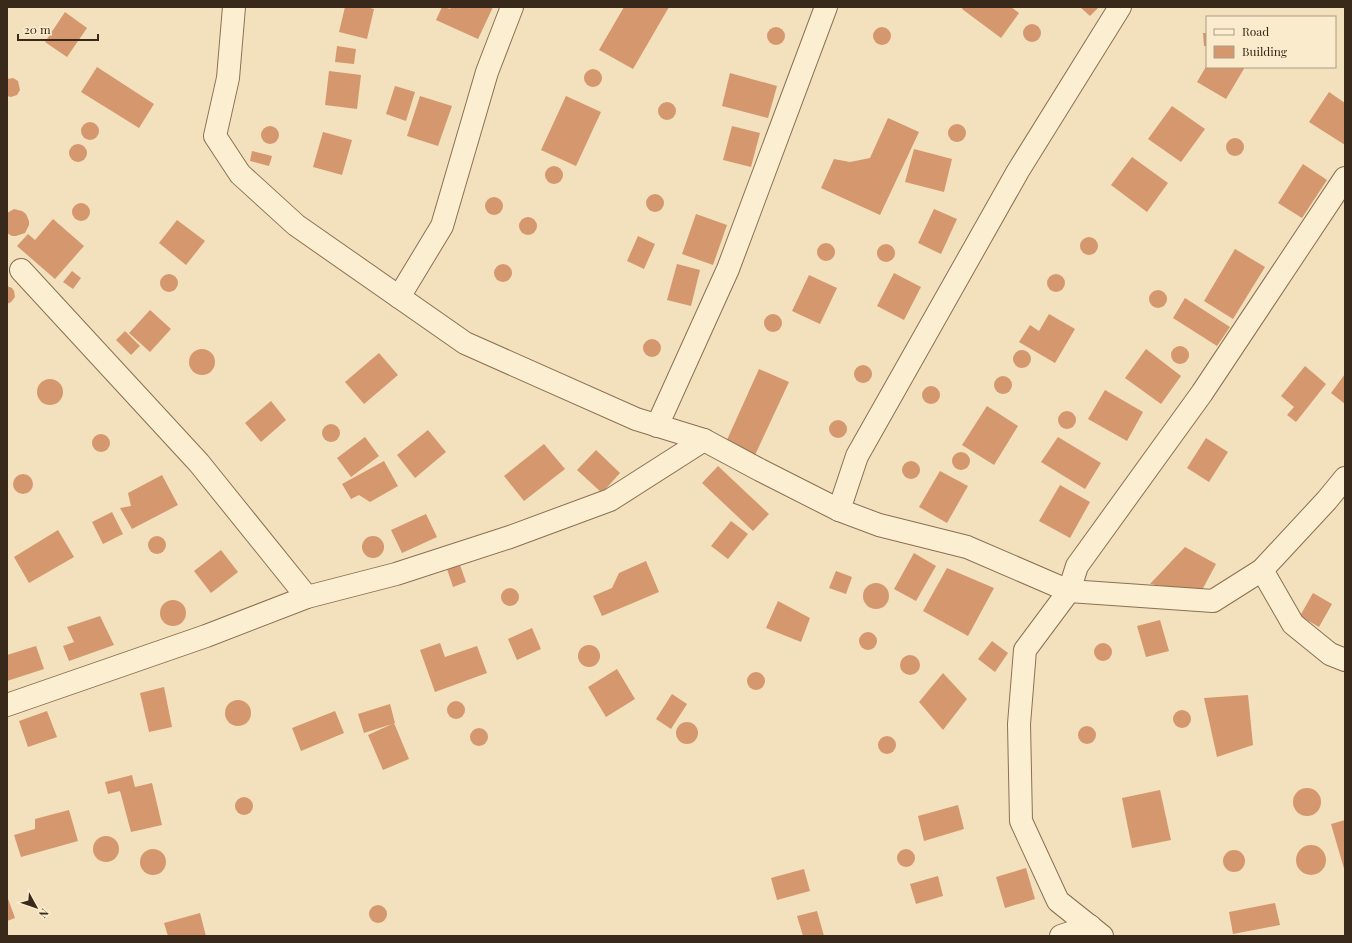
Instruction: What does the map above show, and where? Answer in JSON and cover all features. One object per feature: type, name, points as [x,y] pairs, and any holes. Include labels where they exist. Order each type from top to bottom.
[{"type":"street","points":[[234,7],[228,78],[215,136],[240,174],[296,225],[465,342],[636,419],[704,440],[839,510],[878,525],[967,547],[1069,591],[1213,601],[1262,570],[1327,500],[1345,478]]},
{"type":"street","points":[[399,297],[442,226],[487,72],[512,7]]},
{"type":"street","points":[[657,426],[728,269],[826,7]]},
{"type":"street","points":[[839,510],[861,450],[1018,171],[1120,7]]},
{"type":"street","points":[[1096,931],[1058,901],[1021,821],[1019,724],[1025,650],[1069,591],[1077,566],[1202,393],[1345,178]]},
{"type":"street","points":[[21,270],[199,463],[307,597]]},
{"type":"street","points":[[8,704],[206,636],[307,597],[412,569],[510,537],[610,500],[704,440]]},
{"type":"street","points":[[1262,570],[1293,624],[1330,654],[1345,660]]},
{"type":"street","points":[[1061,936],[1096,931]]},
{"type":"building","points":[[345,7],[366,7],[374,9],[367,39],[339,32]]},
{"type":"building","points":[[442,7],[450,9],[451,7],[493,7],[478,39],[436,20]]},
{"type":"building","points":[[624,7],[669,7],[633,69],[599,50]]},
{"type":"building","points":[[963,7],[1011,7],[1019,13],[1001,38],[962,9]]},
{"type":"building","points":[[1080,7],[1099,7],[1090,16]]},
{"type":"building","points":[[65,12],[87,28],[67,57],[45,42]]},
{"type":"building","points":[[1032,24],[1038,27],[1041,33],[1038,39],[1032,42],[1026,39],[1023,33],[1026,27]]},
{"type":"building","points":[[776,27],[782,30],[785,36],[782,42],[776,45],[770,42],[767,36],[770,30]]},
{"type":"building","points":[[882,27],[888,30],[891,36],[888,42],[882,45],[876,42],[873,36],[876,30]]},
{"type":"building","points":[[1203,33],[1206,33],[1206,46],[1204,46]]},
{"type":"building","points":[[337,46],[356,49],[354,64],[335,62]]},
{"type":"building","points":[[97,67],[154,104],[139,128],[81,92]]},
{"type":"building","points":[[1206,67],[1206,68],[1244,68],[1226,99],[1197,82]]},
{"type":"building","points":[[593,69],[599,72],[602,78],[599,84],[593,87],[587,84],[584,78],[587,72]]},
{"type":"building","points":[[329,71],[361,75],[357,109],[325,105]]},
{"type":"building","points":[[730,73],[777,86],[768,118],[722,106]]},
{"type":"building","points":[[13,78],[18,81],[20,90],[17,95],[11,97],[7,96],[7,79]]},
{"type":"building","points":[[395,86],[415,92],[406,121],[386,114]]},
{"type":"building","points":[[1329,92],[1345,103],[1345,145],[1309,122]]},
{"type":"building","points":[[420,96],[452,106],[438,146],[407,136]]},
{"type":"building","points":[[566,96],[601,112],[576,166],[541,150]]},
{"type":"building","points":[[667,102],[673,105],[676,111],[673,117],[667,120],[661,117],[658,111],[661,105]]},
{"type":"building","points":[[1172,106],[1205,129],[1181,162],[1148,139]]},
{"type":"building","points":[[888,118],[919,132],[880,215],[821,188],[834,159],[850,162],[870,158]]},
{"type":"building","points":[[90,122],[96,125],[99,131],[96,137],[90,140],[84,137],[81,131],[84,125]]},
{"type":"building","points":[[957,124],[963,127],[966,133],[963,139],[957,142],[951,139],[948,133],[951,127]]},
{"type":"building","points":[[270,126],[276,129],[279,135],[276,141],[270,144],[264,141],[261,135],[264,129]]},
{"type":"building","points":[[732,126],[760,133],[751,167],[723,160]]},
{"type":"building","points":[[323,132],[352,140],[342,175],[313,167]]},
{"type":"building","points":[[1235,138],[1241,141],[1244,147],[1241,153],[1235,156],[1229,153],[1226,147],[1229,141]]},
{"type":"building","points":[[78,144],[84,147],[87,153],[84,159],[78,162],[72,159],[69,153],[72,147]]},
{"type":"building","points":[[914,149],[952,159],[944,192],[905,182]]},
{"type":"building","points":[[252,151],[272,156],[269,166],[250,161]]},
{"type":"building","points":[[1132,157],[1168,183],[1147,212],[1111,185]]},
{"type":"building","points":[[1303,164],[1327,180],[1302,218],[1278,203]]},
{"type":"building","points":[[554,166],[560,169],[563,175],[560,181],[554,184],[548,181],[545,175],[548,169]]},
{"type":"building","points":[[655,194],[661,197],[664,203],[661,209],[655,212],[649,209],[646,203],[649,197]]},
{"type":"building","points":[[494,197],[500,200],[503,206],[500,212],[494,215],[488,212],[485,206],[488,200]]},
{"type":"building","points":[[81,203],[87,206],[90,212],[87,218],[81,221],[75,218],[72,212],[75,206]]},
{"type":"building","points":[[14,209],[22,211],[26,214],[29,225],[25,233],[12,236],[7,233],[7,213]]},
{"type":"building","points":[[934,209],[957,219],[941,254],[918,243]]},
{"type":"building","points":[[696,214],[727,225],[713,265],[682,254]]},
{"type":"building","points":[[528,217],[534,220],[537,226],[534,232],[528,235],[522,232],[519,226],[522,220]]},
{"type":"building","points":[[53,219],[84,246],[55,279],[17,246],[28,234],[35,240]]},
{"type":"building","points":[[177,220],[205,241],[186,265],[159,243]]},
{"type":"building","points":[[638,236],[655,244],[644,269],[627,261]]},
{"type":"building","points":[[1089,237],[1095,240],[1098,246],[1095,252],[1089,255],[1083,252],[1080,246],[1083,240]]},
{"type":"building","points":[[826,243],[832,246],[835,252],[832,258],[826,261],[820,258],[817,252],[820,246]]},
{"type":"building","points":[[886,244],[892,247],[895,253],[892,259],[886,262],[880,259],[877,253],[880,247]]},
{"type":"building","points":[[1235,249],[1265,267],[1233,319],[1204,301]]},
{"type":"building","points":[[503,264],[509,267],[512,273],[509,279],[503,282],[497,279],[494,273],[497,267]]},
{"type":"building","points":[[677,264],[700,270],[691,306],[667,300]]},
{"type":"building","points":[[72,271],[81,278],[73,289],[63,282]]},
{"type":"building","points":[[894,273],[921,287],[904,320],[877,306]]},
{"type":"building","points":[[169,274],[175,277],[178,283],[175,289],[169,292],[163,289],[160,283],[163,277]]},
{"type":"building","points":[[1056,274],[1062,277],[1065,283],[1062,289],[1056,292],[1050,289],[1047,283],[1050,277]]},
{"type":"building","points":[[809,275],[837,288],[820,324],[792,311]]},
{"type":"building","points":[[7,286],[12,288],[15,297],[7,304]]},
{"type":"building","points":[[1158,290],[1164,293],[1167,299],[1164,305],[1158,308],[1152,305],[1149,299],[1152,293]]},
{"type":"building","points":[[1185,298],[1230,327],[1217,346],[1173,318]]},
{"type":"building","points":[[150,310],[171,329],[150,352],[129,333]]},
{"type":"building","points":[[773,314],[779,317],[782,323],[779,329],[773,332],[767,329],[764,323],[767,317]]},
{"type":"building","points":[[1049,314],[1075,329],[1055,363],[1019,342],[1030,325],[1039,331]]},
{"type":"building","points":[[125,331],[140,346],[131,355],[116,340]]},
{"type":"building","points":[[652,339],[658,342],[661,348],[658,354],[652,357],[646,354],[643,348],[646,342]]},
{"type":"building","points":[[1180,346],[1186,349],[1189,355],[1186,361],[1180,364],[1174,361],[1171,355],[1174,349]]},
{"type":"building","points":[[202,349],[211,353],[215,362],[211,371],[202,375],[193,371],[189,362],[193,353]]},
{"type":"building","points":[[1146,349],[1181,376],[1161,404],[1125,378]]},
{"type":"building","points":[[1022,350],[1028,353],[1031,359],[1028,365],[1022,368],[1016,365],[1013,359],[1016,353]]},
{"type":"building","points":[[379,353],[398,375],[364,404],[345,382]]},
{"type":"building","points":[[863,365],[869,368],[872,374],[869,380],[863,383],[857,380],[854,374],[857,368]]},
{"type":"building","points":[[1305,366],[1326,384],[1296,422],[1287,415],[1294,407],[1281,396]]},
{"type":"building","points":[[759,369],[789,382],[755,455],[726,442]]},
{"type":"building","points":[[1345,374],[1345,404],[1331,393]]},
{"type":"building","points":[[1003,376],[1009,379],[1012,385],[1009,391],[1003,394],[997,391],[994,385],[997,379]]},
{"type":"building","points":[[50,379],[59,383],[63,392],[59,401],[50,405],[41,401],[37,392],[41,383]]},
{"type":"building","points":[[931,386],[937,389],[940,395],[937,401],[931,404],[925,401],[922,395],[925,389]]},
{"type":"building","points":[[1105,390],[1143,412],[1127,441],[1088,419]]},
{"type":"building","points":[[271,401],[286,420],[261,442],[245,423]]},
{"type":"building","points":[[987,406],[1018,426],[994,465],[962,445]]},
{"type":"building","points":[[1067,411],[1073,414],[1076,420],[1073,426],[1067,429],[1061,426],[1058,420],[1061,414]]},
{"type":"building","points":[[838,420],[844,423],[847,429],[844,435],[838,438],[832,435],[829,429],[832,423]]},
{"type":"building","points":[[331,424],[337,427],[340,433],[337,439],[331,442],[325,439],[322,433],[325,427]]},
{"type":"building","points":[[428,430],[446,452],[415,478],[397,455]]},
{"type":"building","points":[[101,434],[107,437],[110,443],[107,449],[101,452],[95,449],[92,443],[95,437]]},
{"type":"building","points":[[365,437],[379,456],[351,477],[337,458]]},
{"type":"building","points":[[1058,437],[1101,463],[1085,489],[1041,462]]},
{"type":"building","points":[[1206,438],[1228,452],[1209,482],[1187,468]]},
{"type":"building","points":[[544,444],[565,469],[524,501],[504,476]]},
{"type":"building","points":[[596,450],[620,473],[602,493],[577,470]]},
{"type":"building","points":[[961,452],[967,455],[970,461],[967,467],[961,470],[955,467],[952,461],[955,455]]},
{"type":"building","points":[[384,461],[398,486],[370,502],[359,495],[351,499],[342,484]]},
{"type":"building","points":[[911,461],[917,464],[920,470],[917,476],[911,479],[905,476],[902,470],[905,464]]},
{"type":"building","points":[[718,466],[769,514],[753,531],[702,483]]},
{"type":"building","points":[[940,471],[968,486],[947,523],[919,507]]},
{"type":"building","points":[[23,474],[30,477],[33,484],[30,491],[23,494],[16,491],[13,484],[16,477]]},
{"type":"building","points":[[162,475],[178,505],[132,529],[120,508],[131,506],[128,493]]},
{"type":"building","points":[[1060,485],[1090,502],[1070,538],[1039,521]]},
{"type":"building","points":[[112,512],[123,534],[103,544],[92,522]]},
{"type":"building","points":[[426,514],[437,537],[402,553],[391,530]]},
{"type":"building","points":[[731,521],[748,534],[728,559],[711,546]]},
{"type":"building","points":[[58,530],[74,557],[29,583],[14,557]]},
{"type":"building","points":[[157,536],[163,539],[166,545],[163,551],[157,554],[151,551],[148,545],[151,539]]},
{"type":"building","points":[[373,536],[381,539],[384,547],[381,555],[373,558],[365,555],[362,547],[365,539]]},
{"type":"building","points":[[1185,547],[1216,564],[1201,592],[1150,584]]},
{"type":"building","points":[[221,550],[238,572],[211,593],[194,571]]},
{"type":"building","points":[[914,553],[936,566],[916,601],[894,589]]},
{"type":"building","points":[[646,561],[659,592],[602,616],[593,596],[612,588],[619,573]]},
{"type":"building","points":[[460,565],[466,582],[453,587],[447,569]]},
{"type":"building","points":[[947,568],[994,588],[968,636],[923,611]]},
{"type":"building","points":[[836,571],[852,577],[846,594],[829,588]]},
{"type":"building","points":[[876,583],[885,587],[889,596],[885,605],[876,609],[867,605],[863,596],[867,587]]},
{"type":"building","points":[[510,588],[516,591],[519,597],[516,603],[510,606],[504,603],[501,597],[504,591]]},
{"type":"building","points":[[1313,593],[1332,604],[1319,627],[1300,616]]},
{"type":"building","points":[[173,600],[182,604],[186,613],[182,622],[173,626],[164,622],[160,613],[164,604]]},
{"type":"building","points":[[778,601],[810,618],[801,642],[766,628]]},
{"type":"building","points":[[100,616],[114,645],[69,661],[63,646],[74,642],[67,627]]},
{"type":"building","points":[[1160,620],[1169,651],[1146,657],[1137,626]]},
{"type":"building","points":[[532,628],[541,649],[517,660],[508,639]]},
{"type":"building","points":[[868,632],[874,635],[877,641],[874,647],[868,650],[862,647],[859,641],[862,635]]},
{"type":"building","points":[[992,641],[1008,653],[995,672],[978,659]]},
{"type":"building","points":[[440,643],[445,657],[477,646],[487,673],[435,692],[420,650]]},
{"type":"building","points":[[1103,643],[1109,646],[1112,652],[1109,658],[1103,661],[1097,658],[1094,652],[1097,646]]},
{"type":"building","points":[[589,645],[597,648],[600,656],[597,664],[589,667],[581,664],[578,656],[581,648]]},
{"type":"building","points":[[36,646],[44,669],[7,681],[7,655]]},
{"type":"building","points":[[910,655],[917,658],[920,665],[917,672],[910,675],[903,672],[900,665],[903,658]]},
{"type":"building","points":[[617,669],[635,699],[606,717],[588,687]]},
{"type":"building","points":[[756,672],[762,675],[765,681],[762,687],[756,690],[750,687],[747,681],[750,675]]},
{"type":"building","points":[[943,673],[967,699],[943,730],[919,702]]},
{"type":"building","points":[[164,687],[172,727],[149,732],[140,693]]},
{"type":"building","points":[[672,694],[687,704],[671,729],[656,719]]},
{"type":"building","points":[[1248,695],[1253,745],[1217,757],[1204,698]]},
{"type":"building","points":[[238,700],[247,704],[251,713],[247,722],[238,726],[229,722],[225,713],[229,704]]},
{"type":"building","points":[[456,701],[462,704],[465,710],[462,716],[456,719],[450,716],[447,710],[450,704]]},
{"type":"building","points":[[390,704],[394,723],[409,759],[383,770],[368,735],[392,724],[364,733],[358,714]]},
{"type":"building","points":[[1182,710],[1188,713],[1191,719],[1188,725],[1182,728],[1176,725],[1173,719],[1176,713]]},
{"type":"building","points":[[47,711],[57,737],[28,747],[19,721]]},
{"type":"building","points":[[335,711],[344,733],[301,751],[292,728]]},
{"type":"building","points":[[687,722],[695,725],[698,733],[695,741],[687,744],[679,741],[676,733],[679,725]]},
{"type":"building","points":[[1087,726],[1093,729],[1096,735],[1093,741],[1087,744],[1081,741],[1078,735],[1081,729]]},
{"type":"building","points":[[479,728],[485,731],[488,737],[485,743],[479,746],[473,743],[470,737],[473,731]]},
{"type":"building","points":[[887,736],[893,739],[896,745],[893,751],[887,754],[881,751],[878,745],[881,739]]},
{"type":"building","points":[[132,775],[135,787],[152,783],[162,825],[131,832],[120,791],[108,794],[105,782]]},
{"type":"building","points":[[1307,788],[1317,792],[1321,802],[1317,812],[1307,816],[1297,812],[1293,802],[1297,792]]},
{"type":"building","points":[[1160,790],[1171,840],[1132,848],[1122,798]]},
{"type":"building","points":[[244,797],[250,800],[253,806],[250,812],[244,815],[238,812],[235,806],[238,800]]},
{"type":"building","points":[[958,805],[964,829],[924,841],[918,816]]},
{"type":"building","points":[[69,810],[78,841],[21,857],[14,835],[35,829],[35,819]]},
{"type":"building","points":[[1345,820],[1345,872],[1331,824]]},
{"type":"building","points":[[106,836],[115,840],[119,849],[115,858],[106,862],[97,858],[93,849],[97,840]]},
{"type":"building","points":[[1311,845],[1321,850],[1326,860],[1321,870],[1311,875],[1301,870],[1296,860],[1301,850]]},
{"type":"building","points":[[153,849],[162,853],[166,862],[162,871],[153,875],[144,871],[140,862],[144,853]]},
{"type":"building","points":[[906,849],[912,852],[915,858],[912,864],[906,867],[900,864],[897,858],[900,852]]},
{"type":"building","points":[[1234,850],[1242,853],[1245,861],[1242,869],[1234,872],[1226,869],[1223,861],[1226,853]]},
{"type":"building","points":[[1026,868],[1035,899],[1005,908],[996,877]]},
{"type":"building","points":[[804,869],[810,891],[777,900],[771,878]]},
{"type":"building","points":[[938,876],[943,896],[916,904],[910,884]]},
{"type":"building","points":[[7,896],[15,918],[7,921]]},
{"type":"building","points":[[1275,903],[1280,925],[1233,934],[1229,912]]},
{"type":"building","points":[[378,905],[384,908],[387,914],[384,920],[378,923],[372,920],[369,914],[372,908]]},
{"type":"building","points":[[817,911],[824,936],[803,936],[797,916]]},
{"type":"building","points":[[200,913],[206,936],[168,936],[164,923]]}]
